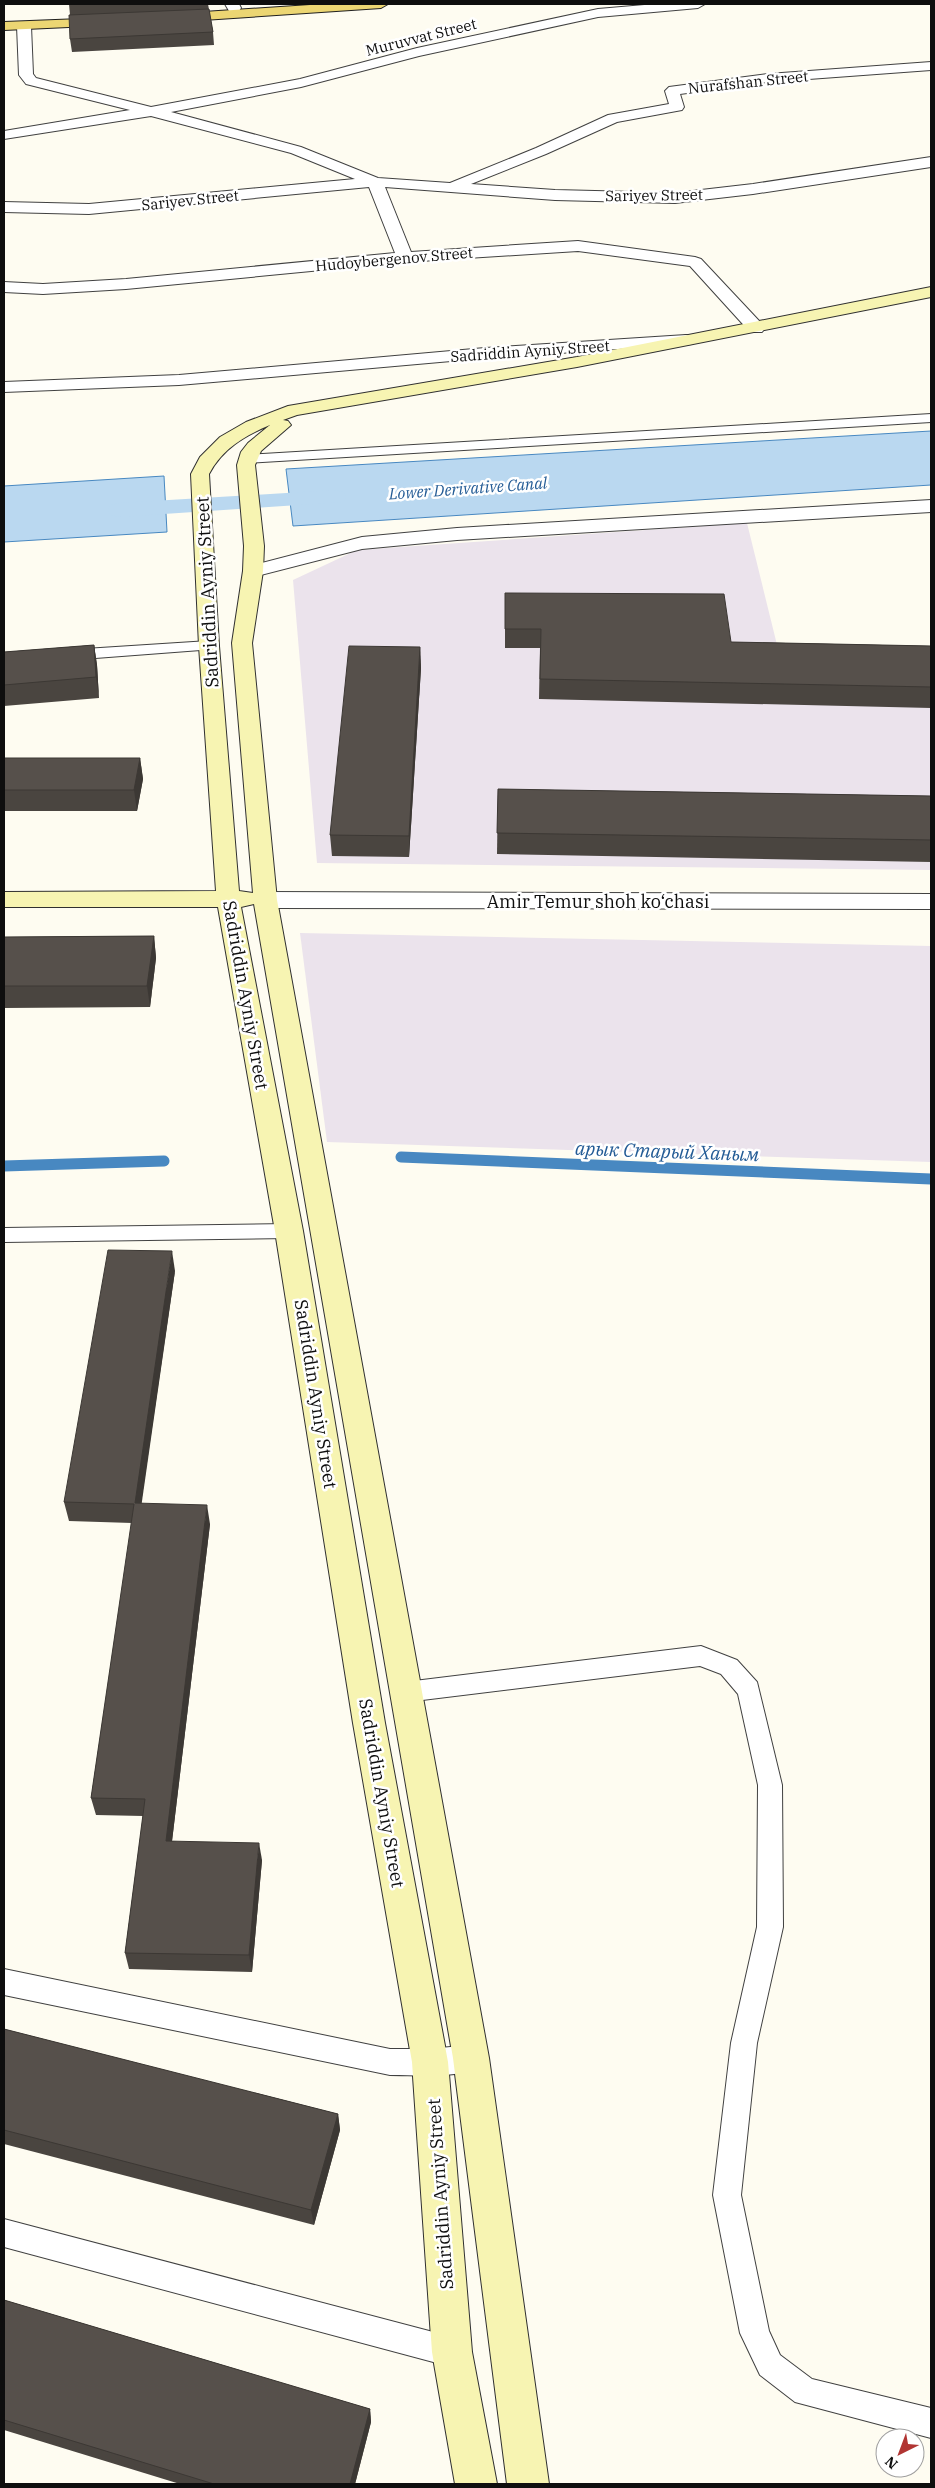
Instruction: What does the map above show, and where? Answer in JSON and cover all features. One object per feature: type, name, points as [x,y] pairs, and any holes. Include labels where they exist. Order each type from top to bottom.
[{"type":"main road","points":[[289,4],[233,6],[158,16],[381,4]]},
{"type":"main road","points":[[4,19],[119,18],[4,26]]},
{"type":"main road","name":"Sadriddin Ayniy Street","points":[[476,2484],[452,2352],[430,2062],[369,1723],[289,1231],[228,899],[209,646],[206,551],[200,474],[210,457],[228,442],[251,428],[294,410],[486,379],[698,340],[931,292]]},
{"type":"main road","name":"Sadriddin Ayniy Street","points":[[350,400],[328,404],[296,417],[262,440],[249,452],[247,465],[254,546],[242,643],[264,900],[471,2058],[528,2484]]},
{"type":"main road","points":[[4,899],[264,900]]},
{"type":"street","name":"Muruvvat Street","points":[[4,135],[152,111],[301,83],[417,52],[598,13],[698,4]]},
{"type":"street","name":"Sariyev Street","points":[[24,26],[26,75],[30,81],[152,111],[296,150],[375,182]]},
{"type":"street","name":"Nurafshan Street","points":[[451,187],[541,151],[613,118],[677,107],[672,91],[674,90],[768,78],[931,66]]},
{"type":"street","name":"Sariyev Street","points":[[4,207],[90,209],[375,182],[555,195],[675,198],[762,188],[931,162]]},
{"type":"street","points":[[375,182],[405,257]]},
{"type":"street","name":"Hudoybergenov Street","points":[[4,287],[43,289],[126,284],[405,257],[578,246],[695,262],[756,328]]},
{"type":"street","name":"Sadriddin Ayniy Street","points":[[4,387],[179,380],[485,353],[698,340]]},
{"type":"street","points":[[252,572],[305,556],[362,544],[457,534],[931,506]]},
{"type":"street","name":"Amir Temur shoh ko‘chasi","points":[[264,900],[931,902]]},
{"type":"lane","points":[[247,465],[931,418]]},
{"type":"lane","points":[[53,656],[209,646]]},
{"type":"lane","points":[[4,1235],[289,1231]]},
{"type":"lane","points":[[406,1692],[701,1656],[729,1667],[749,1689],[770,1785],[770,1927],[744,2043],[727,2195],[755,2333],[770,2365],[805,2392],[931,2423]]},
{"type":"lane","points":[[4,1982],[390,2062],[430,2062],[471,2058]]},
{"type":"lane","points":[[4,2233],[452,2352]]},
{"type":"shaded area","points":[[747,523],[779,653],[931,655],[931,870],[317,863],[293,580],[357,550]]},
{"type":"shaded area","points":[[300,933],[931,946],[931,1162],[327,1142]]},
{"type":"water","points":[[931,431],[931,485],[293,526],[286,469]]},
{"type":"water","points":[[164,476],[167,532],[4,542],[4,486]]},
{"type":"building","points":[[209,9],[213,32],[70,39],[69,15]]},
{"type":"building","points":[[505,593],[724,594],[731,642],[931,646],[931,687],[540,679],[541,629],[505,629]]},
{"type":"building","points":[[94,645],[96,677],[4,685],[4,652]]},
{"type":"building","points":[[349,646],[420,647],[409,836],[330,835]]},
{"type":"building","points":[[4,758],[140,758],[134,790],[4,790]]},
{"type":"building","points":[[498,789],[931,796],[931,840],[497,833]]},
{"type":"building","points":[[154,936],[147,986],[4,986],[4,937]]},
{"type":"building","points":[[108,1250],[172,1251],[135,1503],[207,1505],[166,1841],[259,1843],[249,1955],[125,1953],[145,1799],[91,1798],[134,1504],[64,1502]]},
{"type":"building","points":[[4,2029],[338,2114],[311,2210],[4,2130]]},
{"type":"building","points":[[4,2300],[370,2409],[350,2484],[214,2484],[4,2420]]},
{"type":"waterway","name":"Lower Derivative Canal","points":[[119,510],[335,497]]},
{"type":"waterway","name":"арык Старый Ханым","points":[[401,1157],[931,1179]]},
{"type":"waterway","name":"арык Старый Ханым","points":[[4,1166],[164,1161]]}]
